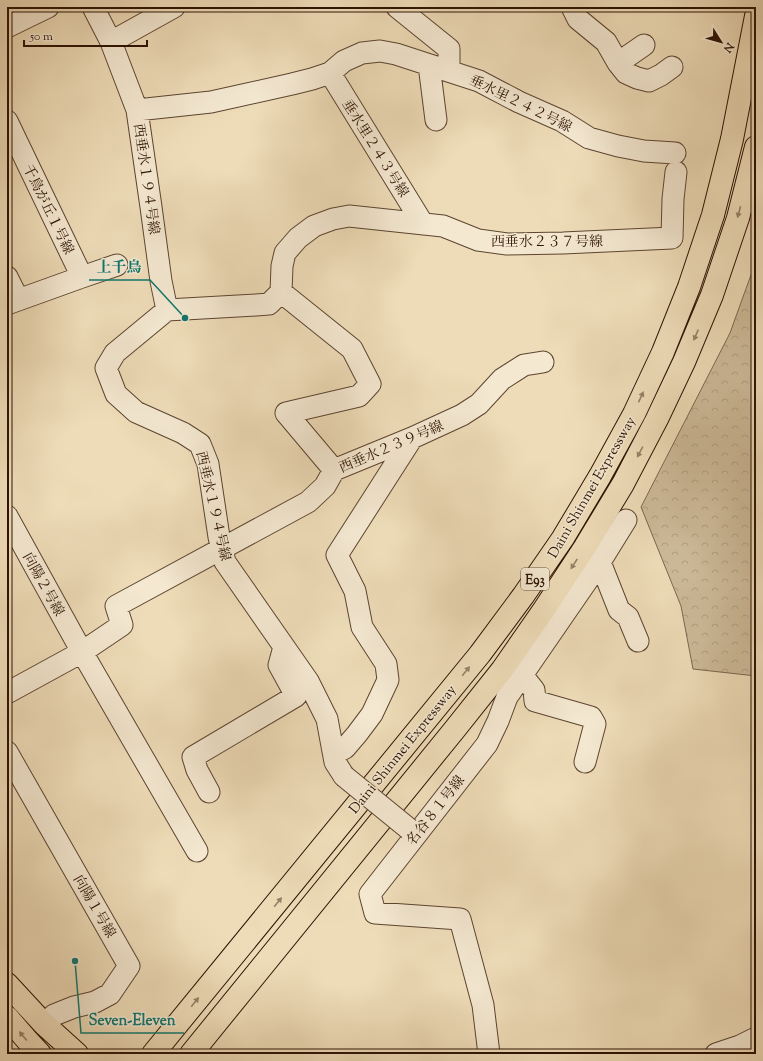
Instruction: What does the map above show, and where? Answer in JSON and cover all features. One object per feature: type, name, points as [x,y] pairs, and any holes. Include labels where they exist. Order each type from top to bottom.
[{"type":"main road","name":"Daini Shinmei Expressway","points":[[153,1054],[485,647],[523,596],[563,538],[600,476],[634,414],[689,287],[713,215],[732,139],[756,16]]},
{"type":"main road","name":"Daini Shinmei Expressway","points":[[191,1054],[502,670],[585,547],[623,484],[657,419],[684,362],[714,288],[738,218],[756,147]]},
{"type":"main road","points":[[7,984],[44,1024],[77,1054]]},
{"type":"main road","points":[[7,1017],[40,1054]]},
{"type":"street","points":[[7,27],[48,7]]},
{"type":"street","name":"西垂水１９４号線","points":[[92,7],[111,42],[137,110],[161,281],[167,310],[115,353],[106,368],[116,394],[136,412],[182,433],[200,444],[208,464],[219,537],[225,562],[308,681],[326,719],[335,762],[344,776],[413,831]]},
{"type":"street","points":[[111,42],[174,7]]},
{"type":"street","points":[[572,7],[578,19],[606,42],[618,63],[626,73],[636,78],[649,80],[661,75],[672,67]]},
{"type":"street","points":[[393,10],[450,49],[449,71]]},
{"type":"street","points":[[618,63],[644,45]]},
{"type":"street","name":"垂水里２４２号線","points":[[137,110],[210,102],[298,82],[330,73],[344,61],[362,54],[380,51],[396,54],[478,81],[519,102],[562,121],[589,138],[644,151],[676,162],[672,238]]},
{"type":"street","points":[[429,65],[436,120]]},
{"type":"street","name":"垂水里２４３号線","points":[[330,73],[423,224]]},
{"type":"street","name":"千鳥が丘１号線","points":[[7,121],[82,277]]},
{"type":"street","name":"西垂水２３７号線","points":[[281,292],[282,266],[285,253],[298,238],[314,226],[333,219],[349,216],[443,226],[478,240],[507,244],[563,244],[672,238]]},
{"type":"street","points":[[7,277],[13,301],[116,265]]},
{"type":"street","points":[[167,310],[256,306],[269,304],[281,292],[352,349],[370,384],[359,396],[286,413],[334,470]]},
{"type":"street","name":"西垂水２３９号線","points":[[82,652],[122,625],[116,606],[308,502],[325,486],[334,470],[412,438],[462,415],[479,404],[502,379],[524,365],[543,362]]},
{"type":"street","points":[[334,754],[345,748],[372,714],[388,680],[386,664],[362,627],[355,591],[337,555],[412,438]]},
{"type":"street","name":"向陽２号線","points":[[7,516],[82,652],[197,851]]},
{"type":"street","name":"名谷８１号線","points":[[489,1054],[483,1005],[460,919],[375,913],[370,894],[413,831],[487,744],[507,697],[600,562],[626,520]]},
{"type":"street","points":[[600,562],[619,610],[628,617],[638,640]]},
{"type":"street","points":[[209,792],[197,770],[193,756],[296,696],[279,665],[284,647]]},
{"type":"street","points":[[7,693],[82,652]]},
{"type":"street","points":[[522,675],[534,690],[535,701],[591,717],[595,724],[585,762]]},
{"type":"street","name":"向陽１号線","points":[[7,752],[129,966],[110,994],[95,1002],[74,1007],[54,1015],[44,1024]]},
{"type":"street","points":[[716,1054],[740,1046],[756,1038]]},
{"type":"green space","points":[[756,261],[756,676],[693,669],[681,606],[641,507],[730,333]]},
{"type":"place","name":"上千鳥","points":[[185,318]]},
{"type":"place","name":"Seven-Eleven","points":[[75,961]]}]
